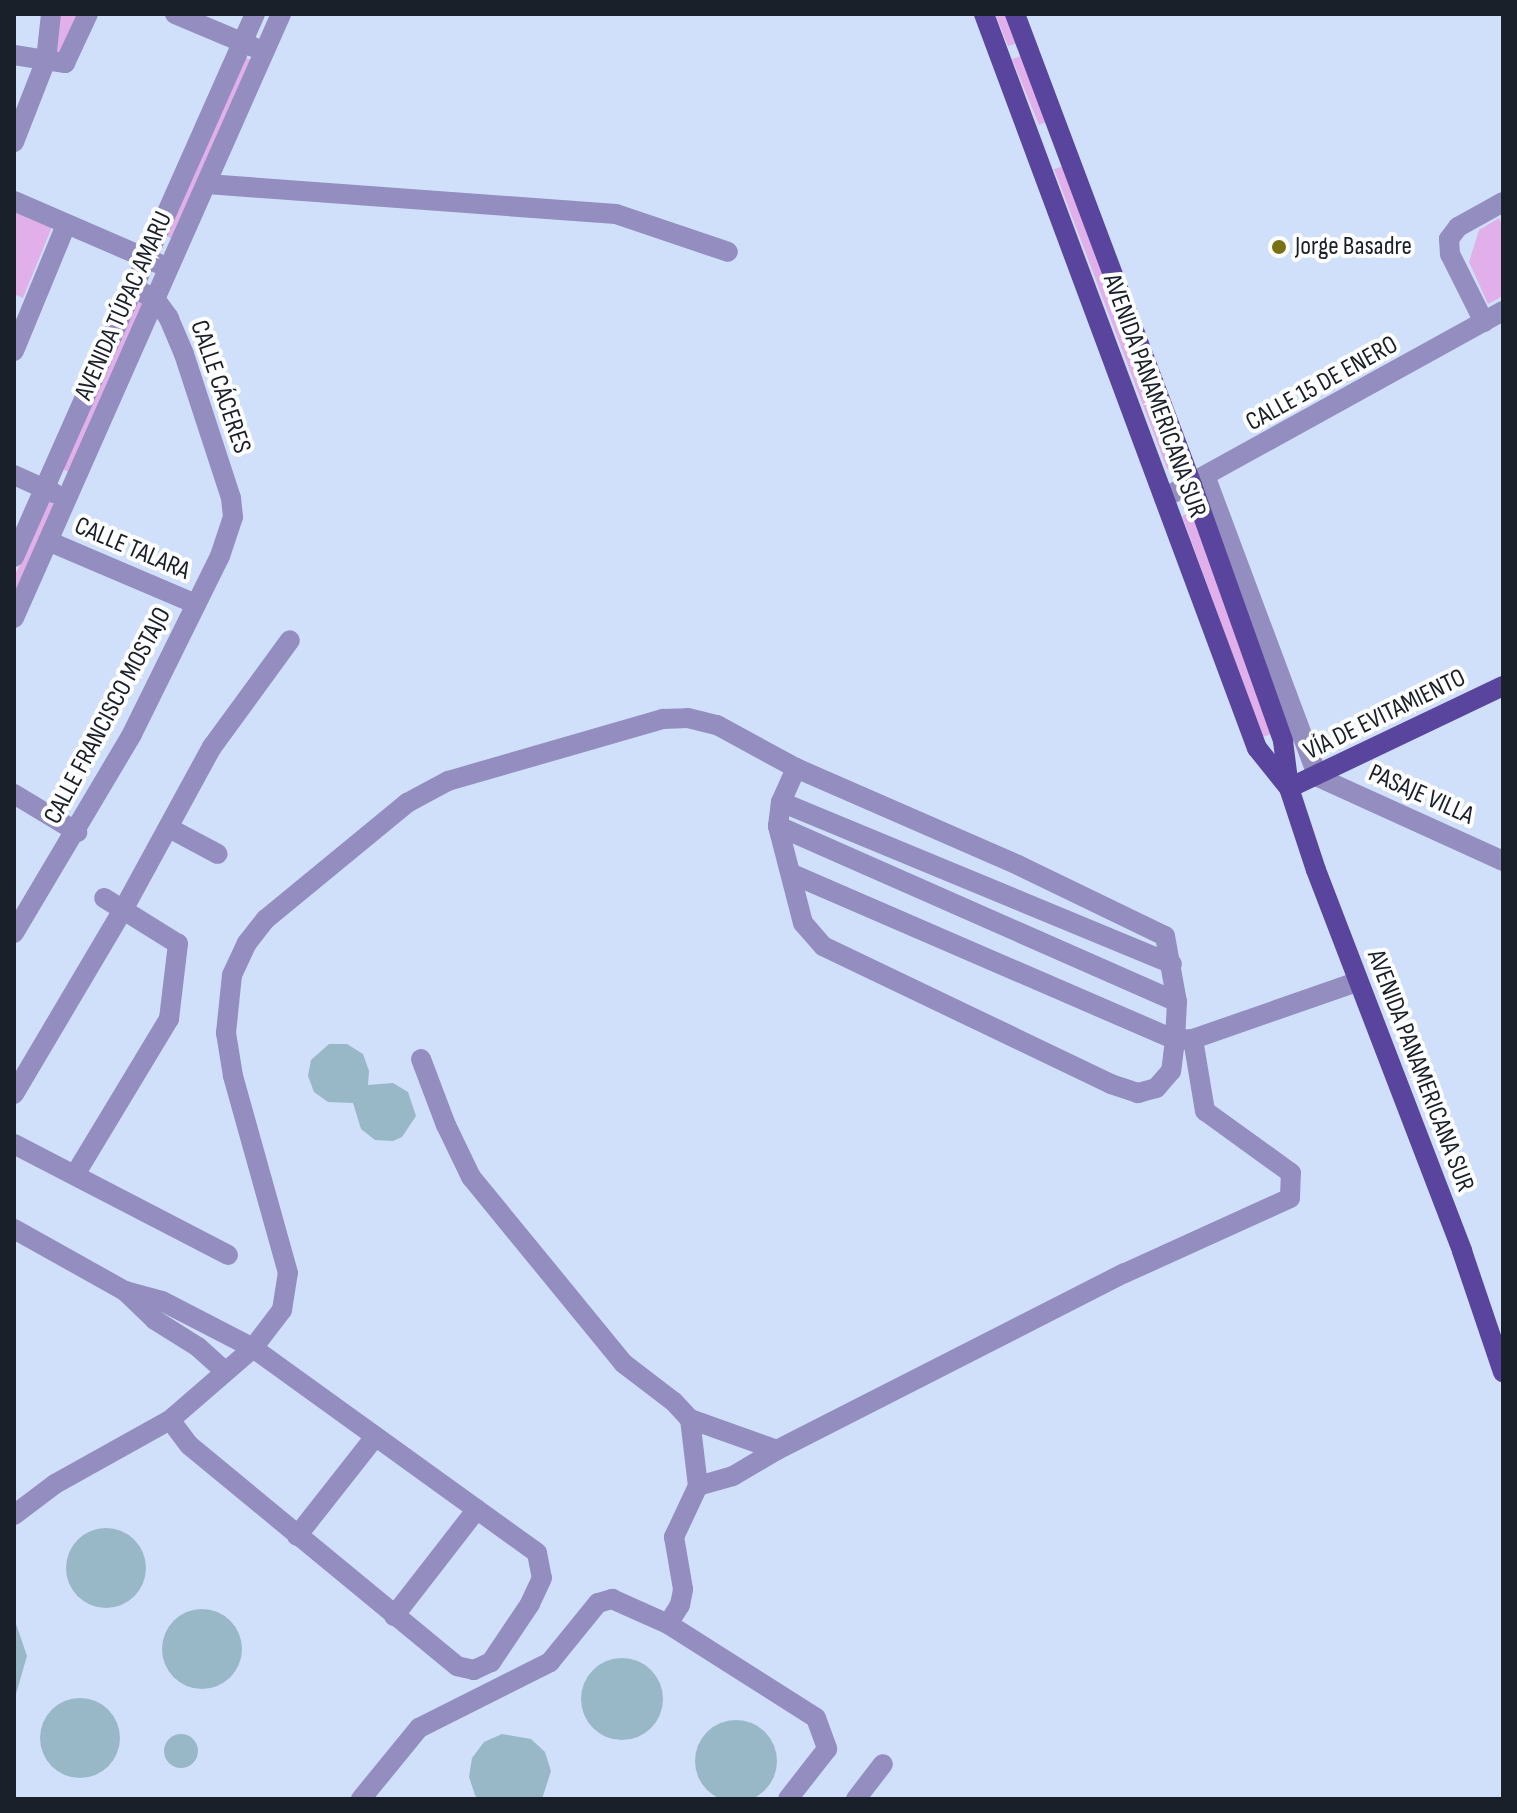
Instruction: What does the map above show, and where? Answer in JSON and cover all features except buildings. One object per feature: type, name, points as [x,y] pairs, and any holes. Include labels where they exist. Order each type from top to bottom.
[{"type":"main road","name":"AVENIDA PANAMERICANA SUR","points":[[984,14],[1257,748],[1289,788]]},
{"type":"main road","name":"AVENIDA PANAMERICANA SUR","points":[[1015,14],[1199,482],[1283,741],[1289,788],[1357,982],[1462,1251],[1503,1372]]},
{"type":"main road","name":"VÍA DE EVITAMIENTO","points":[[1289,788],[1318,777],[1503,686]]},
{"type":"street","points":[[14,142],[46,60],[51,14]]},
{"type":"street","points":[[14,55],[65,63],[88,14]]},
{"type":"street","points":[[175,14],[264,52]]},
{"type":"street","name":"AVENIDA TÚPAC AMARU","points":[[14,557],[136,289],[255,14]]},
{"type":"street","name":"AVENIDA TÚPAC AMARU","points":[[14,618],[281,14]]},
{"type":"street","points":[[207,184],[616,214],[728,252]]},
{"type":"street","points":[[14,201],[170,269]]},
{"type":"street","points":[[1484,322],[1450,254],[1449,239],[1458,227],[1503,202]]},
{"type":"street","points":[[14,351],[22,309],[66,225]]},
{"type":"street","name":"CALLE CÁCERES","points":[[136,289],[156,300],[169,318],[184,354],[231,498],[233,517]]},
{"type":"street","name":"CALLE 15 DE ENERO","points":[[1164,498],[1199,482],[1503,311]]},
{"type":"street","points":[[14,475],[67,498]]},
{"type":"street","name":"AVENIDA PANAMERICANA SUR","points":[[1199,482],[1318,777]]},
{"type":"street","name":"CALLE FRANCISCO MOSTAJO","points":[[14,933],[77,832],[132,734],[220,556],[233,517]]},
{"type":"street","name":"CALLE TALARA","points":[[48,541],[196,604]]},
{"type":"street","points":[[14,1094],[123,910],[212,747],[290,640]]},
{"type":"street","points":[[14,1515],[55,1484],[170,1420],[253,1348],[282,1310],[288,1273],[233,1076],[226,1033],[232,975],[247,943],[266,919],[407,803],[448,781],[647,723],[688,718],[717,725],[796,768],[1138,920],[1165,936],[1184,1040],[1205,1111],[1271,1162],[1291,1173],[1290,1198],[1125,1273],[777,1450],[733,1476],[698,1486]]},
{"type":"street","points":[[796,768],[781,802],[778,826],[803,923],[823,946],[1111,1084],[1138,1093],[1156,1088],[1171,1071],[1184,1040]]},
{"type":"street","name":"PASAJE VILLA","points":[[1318,777],[1503,861]]},
{"type":"street","points":[[14,794],[77,832]]},
{"type":"street","points":[[781,802],[1172,964]]},
{"type":"street","points":[[778,826],[1177,1002]]},
{"type":"street","points":[[169,828],[218,854]]},
{"type":"street","points":[[792,874],[1184,1040],[1357,982]]},
{"type":"street","points":[[76,1173],[169,1019],[178,944],[104,898]]},
{"type":"street","points":[[421,1059],[446,1125],[471,1177],[623,1363],[674,1402],[690,1419],[777,1450]]},
{"type":"street","points":[[14,1144],[76,1173],[228,1255]]},
{"type":"street","points":[[14,1229],[125,1291],[162,1301],[253,1348],[537,1553],[542,1578],[491,1662],[474,1670],[457,1666],[189,1445],[170,1420]]},
{"type":"street","points":[[125,1291],[155,1320],[198,1347],[225,1371]]},
{"type":"street","points":[[668,1624],[680,1605],[683,1589],[674,1537],[698,1486],[690,1419]]},
{"type":"street","points":[[297,1536],[375,1437]]},
{"type":"street","points":[[394,1616],[477,1509]]},
{"type":"street","points":[[361,1799],[419,1728],[550,1662],[598,1603],[612,1599],[668,1624],[816,1718],[827,1749],[788,1799]]},
{"type":"street","points":[[856,1799],[883,1764]]},
{"type":"shaded area","points":[[59,14],[82,14],[63,54],[55,51]]},
{"type":"shaded area","points":[[995,14],[1006,14],[1018,43],[1008,46]]},
{"type":"shaded area","points":[[238,54],[251,60],[173,239],[164,235]]},
{"type":"shaded area","points":[[1021,56],[1048,121],[1039,125],[1012,59]]},
{"type":"shaded area","points":[[1064,166],[1178,464],[1167,469],[1054,169]]},
{"type":"shaded area","points":[[14,210],[52,227],[23,298],[14,294]]},
{"type":"shaded area","points":[[1499,218],[1503,226],[1503,296],[1488,304],[1469,262],[1479,230]]},
{"type":"shaded area","points":[[139,296],[148,301],[74,474],[62,469]]},
{"type":"shaded area","points":[[52,496],[64,501],[14,604],[14,577]]},
{"type":"shaded area","points":[[1192,512],[1271,734],[1263,737],[1182,516]]},
{"type":"place","name":"Jorge Basadre","points":[[1279,247]]}]
